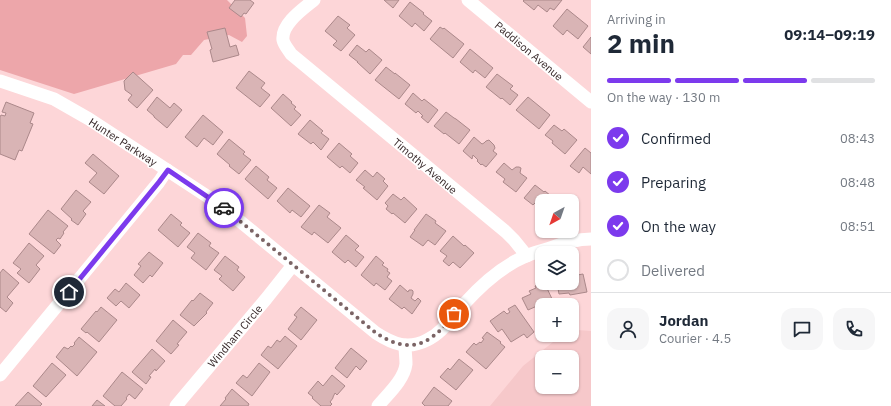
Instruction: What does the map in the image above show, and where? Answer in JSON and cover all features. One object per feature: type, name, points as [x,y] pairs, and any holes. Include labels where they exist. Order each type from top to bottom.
[{"type":"street","name":"Timothy Avenue","points":[[314,0],[288,24],[284,30],[283,40],[291,54],[506,232],[526,256]]},
{"type":"street","name":"Paddison Avenue","points":[[468,0],[591,102]]},
{"type":"street","name":"Hunter Parkway","points":[[0,81],[54,100],[89,120],[168,170],[219,204],[376,333],[391,342],[398,344],[412,345],[426,341],[433,337],[484,283],[526,256],[557,245],[591,239]]},
{"type":"street","points":[[0,375],[168,170]]},
{"type":"street","name":"Windham Circle","points":[[176,406],[293,265]]},
{"type":"street","points":[[378,406],[398,383],[405,369],[405,345]]},
{"type":"shaded area","points":[[0,0],[227,0],[245,18],[247,36],[242,42],[229,35],[204,40],[191,55],[183,55],[176,64],[74,94],[0,70]]},
{"type":"shaded area","points":[[579,330],[591,331],[591,406],[490,406],[523,366],[535,356],[535,394],[579,394],[579,350],[543,350],[553,342],[579,342]]},
{"type":"building","points":[[235,0],[250,0],[254,3],[246,14],[244,13],[241,17],[229,8]]},
{"type":"building","points":[[384,0],[399,0],[393,8]]},
{"type":"building","points":[[562,0],[554,10],[550,8],[547,12],[538,5],[534,10],[523,1]]},
{"type":"building","points":[[410,2],[432,21],[424,31],[415,23],[412,27],[399,16]]},
{"type":"building","points":[[567,9],[588,26],[578,39],[567,30],[563,35],[553,26]]},
{"type":"building","points":[[338,16],[350,25],[347,28],[355,35],[341,51],[333,45],[337,41],[325,31]]},
{"type":"building","points":[[440,27],[443,29],[444,28],[464,44],[453,58],[430,39]]},
{"type":"building","points":[[225,28],[230,47],[236,45],[239,55],[213,62],[210,50],[212,49],[207,32]]},
{"type":"building","points":[[591,37],[591,54],[583,47]]},
{"type":"building","points":[[357,45],[366,52],[369,49],[382,60],[370,74],[349,55]]},
{"type":"building","points":[[470,49],[493,68],[485,78],[475,70],[473,73],[460,62]]},
{"type":"building","points":[[386,67],[410,85],[399,99],[375,80]]},
{"type":"building","points":[[249,71],[265,83],[261,88],[270,95],[260,107],[236,88]]},
{"type":"building","points":[[133,72],[153,90],[137,108],[128,100],[132,95],[125,90],[124,81]]},
{"type":"building","points":[[497,74],[513,86],[510,89],[518,95],[510,105],[486,87]]},
{"type":"building","points":[[413,93],[422,101],[424,99],[438,110],[428,123],[421,117],[423,116],[418,111],[416,113],[405,104]]},
{"type":"building","points":[[283,94],[292,102],[291,103],[296,107],[294,109],[301,115],[291,126],[271,108]]},
{"type":"building","points":[[157,97],[170,108],[174,103],[182,110],[167,128],[147,110]]},
{"type":"building","points":[[528,97],[550,115],[539,129],[516,110]]},
{"type":"building","points":[[6,102],[34,113],[30,123],[33,124],[22,151],[19,150],[15,160],[0,154],[0,117],[1,115],[5,116],[6,113],[2,112]]},
{"type":"building","points":[[446,112],[470,130],[459,144],[434,126]]},
{"type":"building","points":[[203,115],[223,132],[213,145],[204,138],[197,147],[185,137]]},
{"type":"building","points":[[310,120],[323,131],[321,133],[329,139],[321,150],[313,142],[311,144],[298,134]]},
{"type":"building","points":[[554,125],[562,131],[564,129],[577,140],[565,154],[545,135]]},
{"type":"building","points":[[474,137],[482,144],[489,140],[494,145],[495,148],[493,151],[497,154],[486,167],[482,164],[481,165],[473,155],[472,159],[463,151]]},
{"type":"building","points":[[229,139],[245,152],[243,154],[251,160],[239,174],[217,154]]},
{"type":"building","points":[[339,143],[352,154],[350,156],[358,163],[350,173],[342,166],[340,168],[327,157]]},
{"type":"building","points":[[585,148],[591,153],[591,174],[583,167],[579,173],[570,166]]},
{"type":"building","points":[[93,154],[119,176],[104,194],[89,182],[97,173],[85,163]]},
{"type":"building","points":[[504,163],[512,170],[516,167],[521,168],[520,173],[527,178],[516,192],[503,182],[505,179],[496,172]]},
{"type":"building","points":[[256,166],[269,177],[267,180],[277,188],[268,199],[245,179]]},
{"type":"building","points":[[365,170],[373,177],[377,172],[385,179],[383,181],[388,186],[377,200],[356,180]]},
{"type":"building","points":[[535,185],[549,194],[535,194],[535,203],[533,205],[524,198]]},
{"type":"building","points":[[288,188],[310,206],[301,217],[292,210],[290,213],[277,201]]},
{"type":"building","points":[[76,190],[91,202],[83,211],[86,214],[78,225],[61,209]]},
{"type":"building","points":[[393,194],[401,200],[404,197],[417,209],[405,223],[386,209],[388,206],[385,203]]},
{"type":"building","points":[[319,205],[330,213],[327,217],[341,228],[328,243],[314,232],[312,235],[301,227]]},
{"type":"building","points":[[48,210],[68,226],[60,239],[58,238],[56,240],[61,245],[54,254],[29,234]]},
{"type":"building","points":[[171,214],[182,223],[180,225],[190,233],[178,247],[158,230]]},
{"type":"building","points":[[426,214],[446,231],[435,245],[428,240],[423,246],[410,237]]},
{"type":"building","points":[[198,233],[211,243],[209,246],[219,253],[206,270],[191,258],[195,253],[187,247]]},
{"type":"building","points":[[346,235],[359,246],[355,250],[364,257],[356,267],[348,260],[345,263],[332,252]]},
{"type":"building","points":[[453,236],[474,253],[460,268],[453,262],[449,266],[443,261],[447,256],[440,251]]},
{"type":"building","points":[[29,243],[44,256],[36,265],[40,269],[29,283],[17,273],[21,269],[13,263]]},
{"type":"building","points":[[149,252],[163,263],[152,277],[150,275],[143,283],[134,275],[141,266],[138,264]]},
{"type":"building","points":[[225,256],[239,267],[237,270],[245,277],[233,291],[219,279],[222,276],[214,270]]},
{"type":"building","points":[[376,256],[384,263],[382,265],[388,269],[387,271],[390,273],[387,277],[392,281],[385,290],[376,283],[374,286],[361,275]]},
{"type":"building","points":[[3,269],[19,283],[7,297],[13,303],[6,312],[0,307],[0,273]]},
{"type":"building","points":[[583,274],[587,292],[570,295],[569,293],[559,294],[558,290],[579,290],[579,275]]},
{"type":"building","points":[[126,283],[140,295],[129,308],[121,301],[116,306],[107,298],[115,289],[119,292]]},
{"type":"building","points":[[400,285],[408,292],[409,290],[413,291],[411,298],[415,301],[418,298],[421,301],[412,314],[404,307],[402,309],[389,299]]},
{"type":"building","points":[[535,288],[535,290],[548,290],[552,298],[535,298],[535,307],[528,310],[522,298],[531,294],[529,291]]},
{"type":"building","points":[[200,293],[213,303],[206,312],[207,313],[194,326],[180,315],[192,300],[193,301]]},
{"type":"building","points":[[515,305],[534,332],[527,338],[524,334],[511,342],[502,329],[498,332],[490,321],[504,311],[507,314],[510,312],[508,309]]},
{"type":"building","points":[[101,307],[117,320],[99,342],[81,329]]},
{"type":"building","points":[[301,307],[317,320],[301,340],[288,329],[297,317],[294,315]]},
{"type":"building","points":[[173,320],[187,332],[171,354],[156,341]]},
{"type":"building","points":[[487,332],[501,342],[500,343],[505,347],[486,369],[466,352],[474,343],[476,345],[480,342],[481,343],[484,339],[482,338]]},
{"type":"building","points":[[285,336],[297,346],[278,369],[261,355],[268,346],[271,348],[277,340],[280,342]]},
{"type":"building","points":[[79,337],[97,352],[77,376],[56,357],[64,347],[68,349],[71,346],[72,347]]},
{"type":"building","points":[[351,348],[367,361],[360,370],[356,366],[347,378],[335,368]]},
{"type":"building","points":[[152,349],[165,361],[149,376],[151,377],[146,384],[132,372]]},
{"type":"building","points":[[459,359],[473,370],[456,390],[440,377],[448,368],[450,370]]},
{"type":"building","points":[[52,363],[66,375],[46,397],[33,386]]},
{"type":"building","points":[[259,363],[270,372],[252,396],[236,383],[243,375],[247,378]]},
{"type":"building","points":[[122,372],[143,389],[135,399],[129,394],[121,406],[115,406],[103,396]]},
{"type":"building","points":[[332,375],[345,386],[337,395],[335,393],[330,402],[332,404],[330,406],[321,406],[308,393],[318,381],[323,386]]},
{"type":"building","points":[[434,387],[452,401],[448,406],[425,406],[422,403]]},
{"type":"building","points":[[232,389],[249,404],[248,406],[220,406]]},
{"type":"building","points":[[28,392],[42,404],[40,406],[15,406]]},
{"type":"building","points":[[97,400],[105,406],[92,406]]},
{"type":"way so far","points":[[224,208],[384,339],[405,345],[412,345],[426,341],[439,332],[454,314]]},
{"type":"route","points":[[69,292],[168,170],[224,208]]}]
